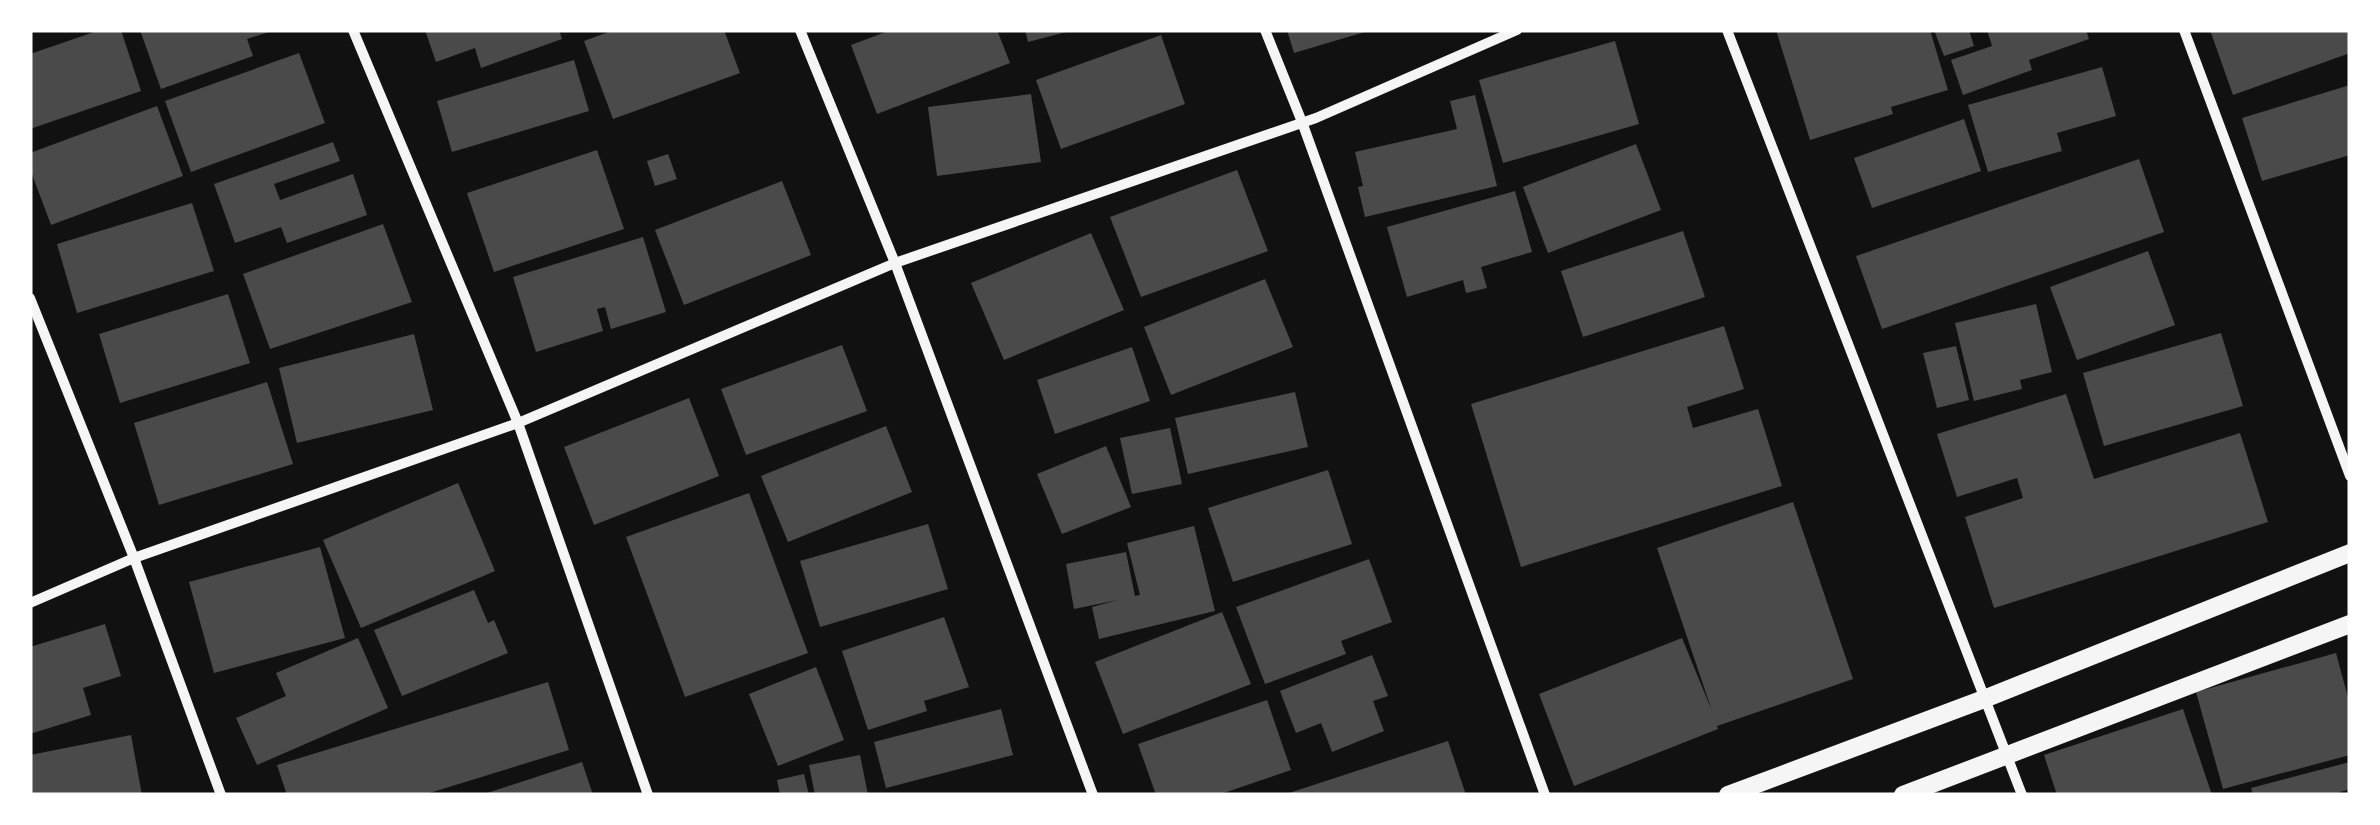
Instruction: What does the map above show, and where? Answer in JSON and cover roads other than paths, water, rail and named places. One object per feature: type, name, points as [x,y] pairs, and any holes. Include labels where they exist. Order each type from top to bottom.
[{"type":"street","points":[[353,30],[518,424],[648,795]]},
{"type":"street","points":[[800,30],[895,263],[1093,795]]},
{"type":"street","points":[[1265,30],[1302,122],[1546,795]]},
{"type":"street","points":[[30,603],[134,558],[518,424],[895,263],[1302,122],[1517,30]]},
{"type":"street","points":[[1727,30],[2022,795]]},
{"type":"street","points":[[2184,30],[2350,476]]},
{"type":"street","points":[[30,298],[134,558],[222,795]]},
{"type":"street","points":[[1728,795],[2350,553]]},
{"type":"street","points":[[1903,795],[2350,624]]}]
